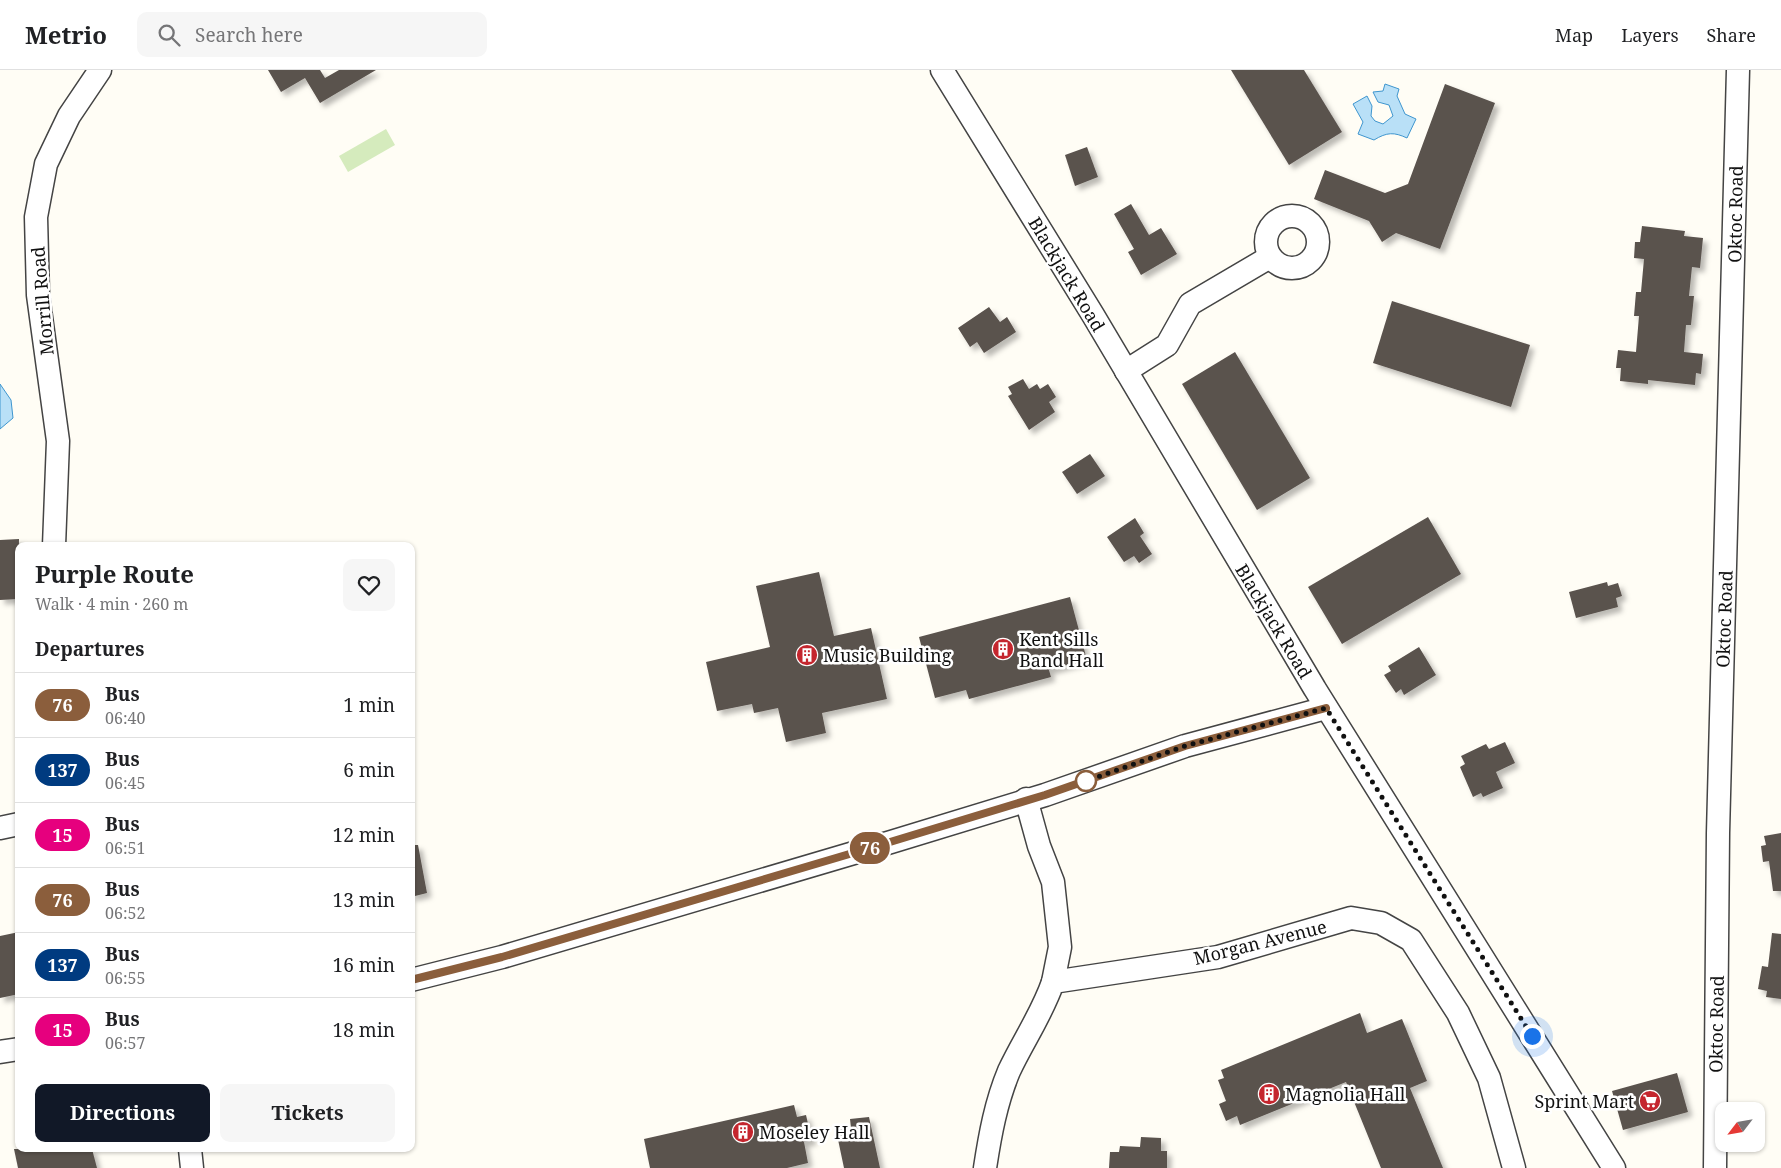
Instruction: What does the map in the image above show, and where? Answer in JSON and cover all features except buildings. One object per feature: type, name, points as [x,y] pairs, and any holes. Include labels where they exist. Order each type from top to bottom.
[{"type":"street","name":"Morrill Road","points":[[54,542],[58,440],[38,295],[36,217],[46,164],[69,116],[100,70]]},
{"type":"street","name":"Blackjack Road","points":[[942,70],[1126,371],[1326,708],[1614,1168]]},
{"type":"street","name":"Oktoc Road","points":[[1715,1168],[1719,820],[1738,70]]},
{"type":"street","points":[[1126,371],[1167,345],[1190,304],[1270,257]]},
{"type":"street","points":[[415,979],[502,957],[890,842],[1185,746],[1326,708]]},
{"type":"street","points":[[985,1168],[995,1110],[1009,1072],[1044,1008],[1053,982],[1060,947],[1053,882],[1039,846],[1026,799]]},
{"type":"street","points":[[0,828],[15,825]]},
{"type":"street","name":"Morgan Avenue","points":[[1053,982],[1218,957],[1351,918],[1381,923],[1411,940],[1458,1013],[1489,1078],[1514,1168]]},
{"type":"street","points":[[0,1052],[15,1050]]},
{"type":"street","points":[[190,1152],[192,1168]]},
{"type":"green space","points":[[386,129],[395,145],[348,172],[339,156]]},
{"type":"water","points":[[1385,84],[1399,89],[1397,96],[1405,114],[1416,119],[1407,138],[1390,134],[1383,135],[1374,140],[1358,134],[1363,122],[1353,104],[1367,96],[1372,106],[1371,116],[1375,121],[1383,124],[1393,116],[1389,105],[1378,102],[1373,92],[1383,91]]},
{"type":"water","points":[[0,384],[11,400],[13,418],[0,429]]},
{"type":"bus line","name":"76","points":[[415,979],[502,957],[890,842],[1026,799],[1045,795],[1185,746],[1326,708]]},
{"type":"place","name":"Kent Sills Band Hall","points":[[1003,649]]},
{"type":"place","name":"Music Building","points":[[807,655]]},
{"type":"place","name":"Magnolia Hall","points":[[1269,1094]]},
{"type":"place","name":"Sprint Mart","points":[[1650,1101]]},
{"type":"place","name":"Moseley Hall","points":[[743,1132]]},
{"type":"route","points":[[1086,781],[1080,783],[1185,746],[1326,708],[1532,1036]]}]
